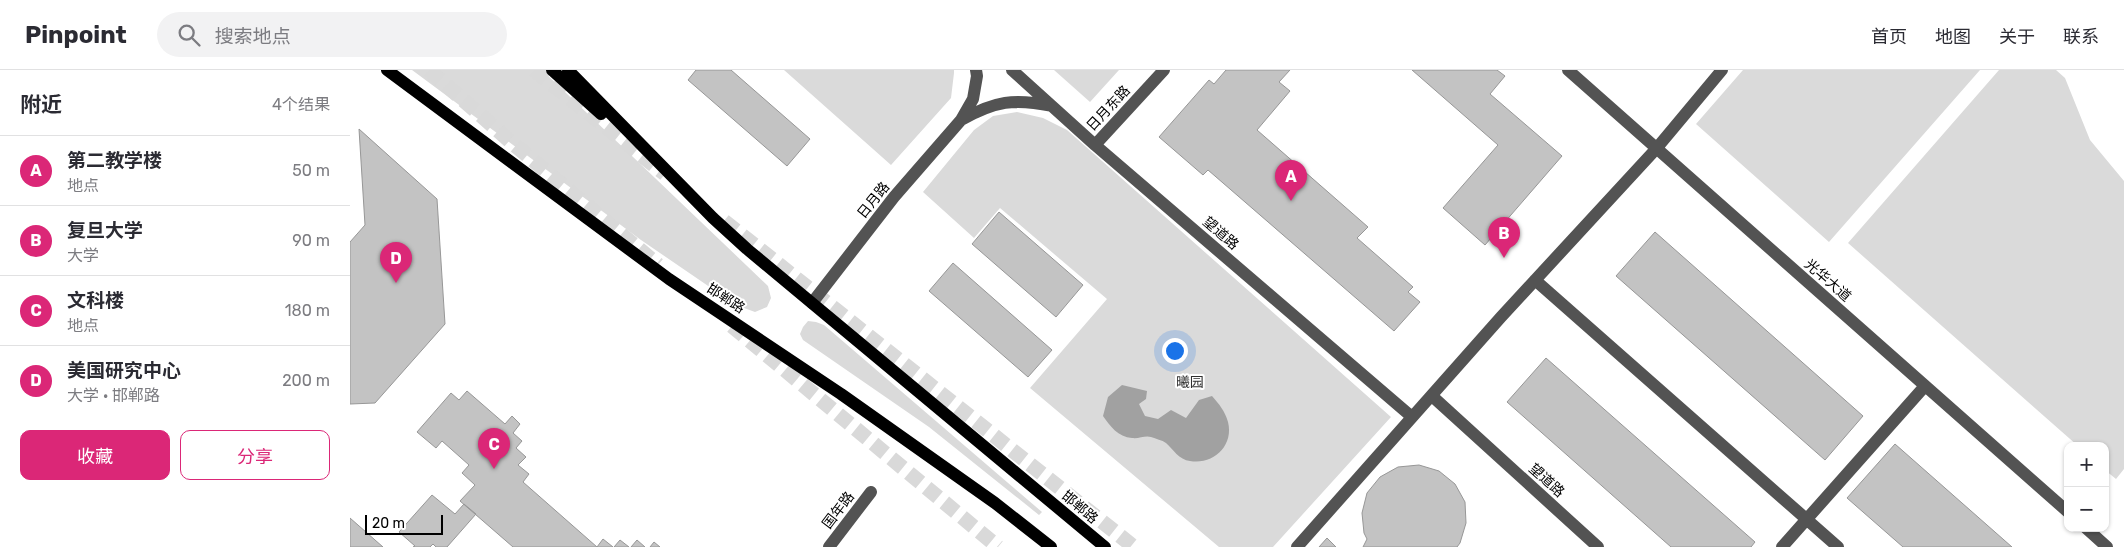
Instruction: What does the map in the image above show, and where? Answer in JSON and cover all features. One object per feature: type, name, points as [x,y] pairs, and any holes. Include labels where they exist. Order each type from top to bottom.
[{"type":"main road","name":"邯郸路","points":[[387,70],[669,279],[857,406],[995,503],[1051,547]]},
{"type":"main road","points":[[552,70],[681,186]]},
{"type":"main road","name":"邯郸路","points":[[568,70],[681,186],[734,236],[1105,547]]},
{"type":"street","points":[[961,120],[973,99],[977,76],[976,70]]},
{"type":"street","name":"望道路","points":[[1012,70],[1095,145],[1412,416]]},
{"type":"street","name":"日月东路","points":[[1095,145],[1164,70]]},
{"type":"street","name":"光华大道","points":[[1568,70],[2064,508]]},
{"type":"street","points":[[1297,547],[1412,416],[1656,149],[1722,70]]},
{"type":"street","points":[[961,120],[982,108],[1003,102],[1028,101],[1054,106]]},
{"type":"street","name":"日月路","points":[[812,303],[894,197],[961,120]]},
{"type":"street","points":[[1535,280],[1838,547]]},
{"type":"street","points":[[1782,547],[1924,386]]},
{"type":"street","name":"望道路","points":[[1432,396],[1598,547]]},
{"type":"street","name":"国年路","points":[[829,547],[871,492]]},
{"type":"street","points":[[2090,532],[2107,547]]},
{"type":"green space","points":[[412,70],[542,70],[768,286],[771,298],[767,307],[755,312],[736,305],[641,240]]},
{"type":"green space","points":[[784,70],[954,70],[954,73],[951,98],[891,165]]},
{"type":"green space","points":[[1054,70],[1119,70],[1090,102]]},
{"type":"green space","points":[[1743,70],[1980,70],[1829,242],[1696,124]]},
{"type":"green space","points":[[1999,70],[2056,70],[2065,78],[2090,140],[2124,181],[2124,469],[2116,479],[2109,473],[2109,442],[2073,442],[1848,243]]},
{"type":"green space","name":"曦园","points":[[1017,112],[1043,118],[1067,130],[1391,417],[1273,547],[1219,547],[1030,388],[1107,299],[1000,208],[974,238],[923,192],[974,130],[993,116]]},
{"type":"green space","points":[[808,321],[824,325],[1042,512],[1039,515],[929,427],[803,340],[800,334]]},
{"type":"shaded area","points":[[1122,385],[1147,391],[1146,399],[1139,404],[1145,416],[1158,419],[1171,410],[1186,418],[1199,400],[1212,396],[1223,411],[1228,422],[1228,439],[1225,446],[1214,457],[1206,460],[1190,461],[1179,456],[1161,440],[1149,437],[1135,438],[1123,436],[1103,416],[1108,397]]},
{"type":"building","points":[[696,70],[731,70],[810,139],[787,166],[688,80]]},
{"type":"building","points":[[1226,70],[1290,70],[1279,82],[1290,91],[1257,130],[1368,227],[1357,238],[1413,287],[1408,292],[1420,302],[1394,331],[1208,170],[1203,175],[1159,137],[1209,80],[1214,84]]},
{"type":"building","points":[[1412,70],[1497,70],[1505,76],[1490,94],[1562,156],[1485,245],[1443,208],[1498,145]]},
{"type":"building","points":[[359,129],[437,199],[445,324],[375,403],[350,404],[350,242],[365,225]]},
{"type":"building","points":[[999,212],[1083,285],[1056,317],[972,244]]},
{"type":"building","points":[[1655,232],[1863,416],[1825,460],[1616,276]]},
{"type":"building","points":[[953,263],[1052,350],[1028,377],[929,291]]},
{"type":"building","points":[[1546,358],[1755,542],[1751,547],[1671,547],[1507,402]]},
{"type":"building","points":[[467,391],[505,424],[512,416],[520,424],[513,433],[522,441],[516,448],[526,457],[518,465],[529,474],[523,482],[597,547],[513,547],[460,501],[475,485],[462,473],[469,465],[442,441],[436,448],[417,432],[451,393],[459,400]]},
{"type":"building","points":[[1895,444],[2012,547],[1903,547],[1847,498]]},
{"type":"building","points":[[1419,465],[1439,471],[1455,484],[1465,502],[1466,523],[1460,543],[1457,547],[1363,547],[1367,539],[1364,533],[1362,513],[1367,493],[1380,477],[1398,467]]},
{"type":"building","points":[[432,495],[455,514],[464,504],[476,514],[447,547],[436,547],[433,544],[430,547],[413,547],[415,546],[399,532]]},
{"type":"building","points":[[350,518],[383,547],[350,547]]},
{"type":"building","points":[[1327,538],[1336,547],[1319,547]]},
{"type":"building","points":[[603,539],[613,547],[597,547]]},
{"type":"building","points":[[620,540],[629,547],[614,547]]},
{"type":"building","points":[[637,540],[645,547],[631,547]]},
{"type":"building","points":[[654,542],[660,547],[650,547]]},
{"type":"tunnel","points":[[429,70],[510,141],[658,265]]},
{"type":"tunnel","points":[[534,70],[665,174]]},
{"type":"tunnel","points":[[724,221],[1134,547]]},
{"type":"tunnel","points":[[732,326],[998,547]]},
{"type":"place","name":"第二教学楼","points":[[1291,201]]},
{"type":"place","name":"复旦大学","points":[[1504,258]]},
{"type":"place","name":"美国研究中心","points":[[396,283]]},
{"type":"place","name":"文科楼","points":[[494,469]]}]
